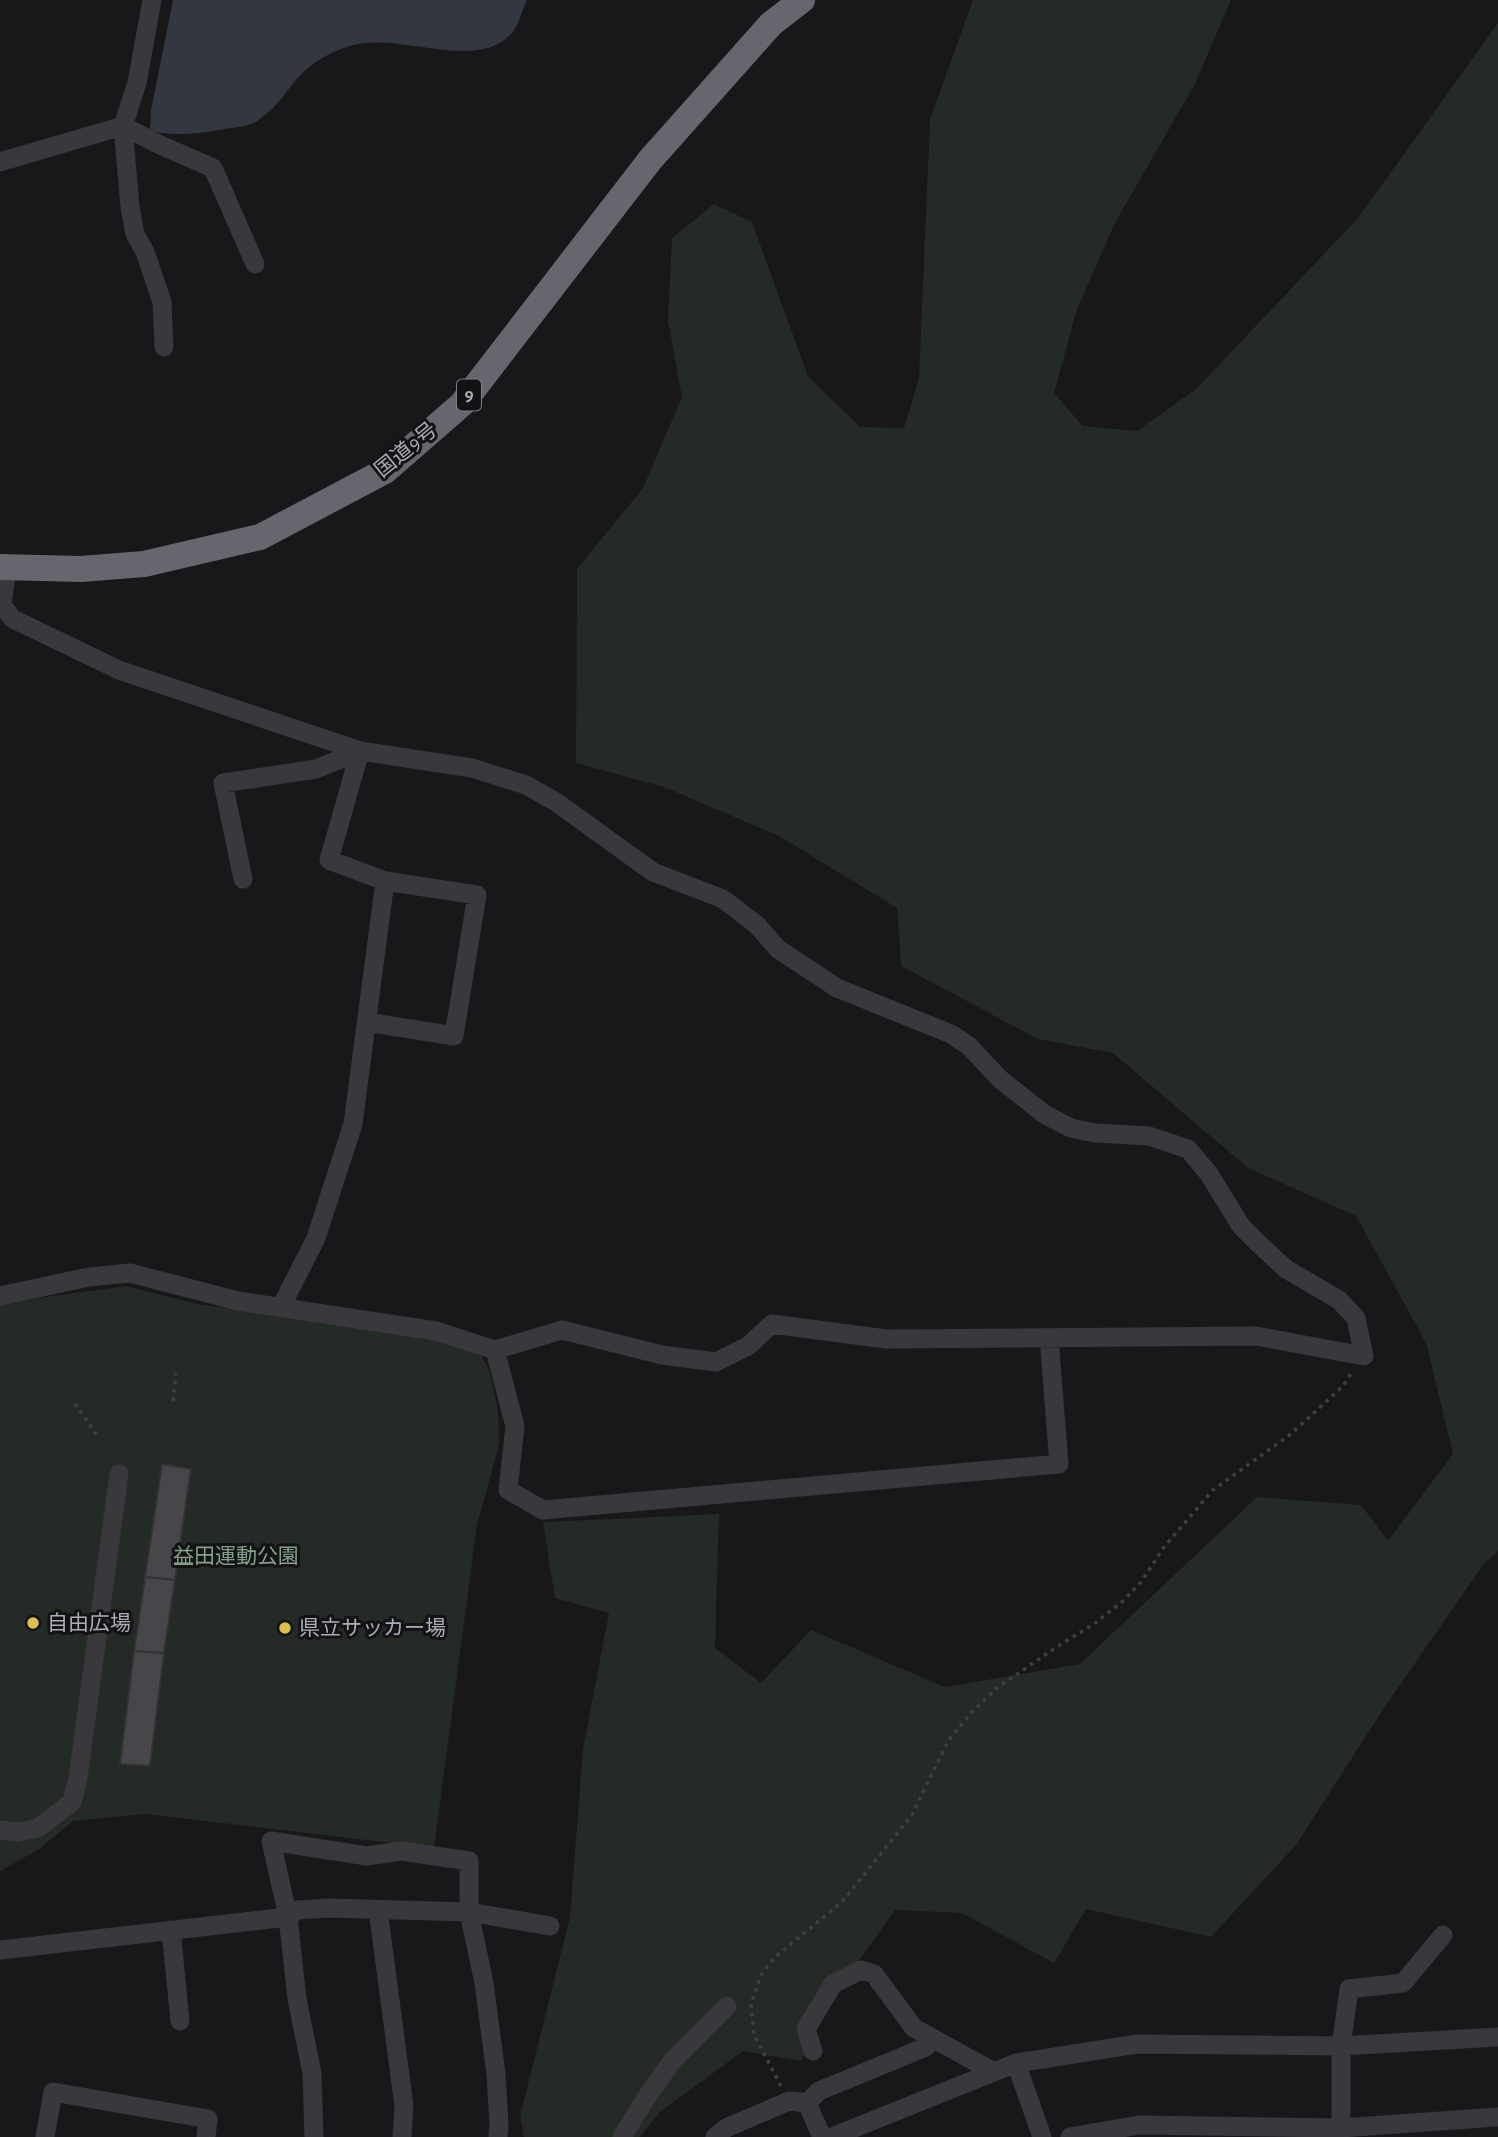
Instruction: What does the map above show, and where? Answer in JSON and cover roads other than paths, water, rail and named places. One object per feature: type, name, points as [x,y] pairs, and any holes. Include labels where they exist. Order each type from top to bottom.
[{"type":"highway","name":"国道9号","points":[[4,567],[81,569],[144,564],[260,537],[385,471],[462,404],[650,160],[771,24],[802,0]]},
{"type":"street","points":[[152,0],[137,83],[123,126],[135,234],[145,252],[162,302],[164,347]]},
{"type":"street","points":[[0,162],[123,126],[213,168],[255,264]]},
{"type":"street","points":[[0,1296],[89,1277],[130,1273],[238,1301],[436,1331],[495,1350],[562,1330],[663,1355],[716,1362],[748,1346],[772,1324],[886,1339],[1255,1336],[1364,1356],[1356,1318],[1339,1300],[1286,1269],[1241,1226],[1209,1174],[1188,1149],[1149,1136],[1095,1133],[1071,1128],[1044,1114],[1000,1079],[969,1046],[951,1034],[837,988],[778,949],[757,925],[723,899],[653,872],[556,802],[526,785],[472,768],[359,751],[119,670],[13,619],[2,605],[4,567]]},
{"type":"street","points":[[243,879],[223,783],[316,769],[359,751]]},
{"type":"street","points":[[359,751],[329,860],[385,881],[477,895],[454,1036],[367,1022]]},
{"type":"street","points":[[281,1307],[316,1238],[354,1124],[385,881]]},
{"type":"street","points":[[495,1350],[515,1426],[508,1490],[543,1510],[1059,1464],[1049,1338]]},
{"type":"street","points":[[0,1830],[18,1832],[38,1828],[72,1802],[78,1778],[119,1475]]},
{"type":"street","points":[[314,2137],[312,2073],[296,1999],[288,1917],[271,1842],[367,1856],[401,1851],[469,1861],[469,1912],[486,1996],[496,2074],[498,2137]]},
{"type":"street","points":[[0,1950],[288,1917],[298,1910],[329,1908],[469,1912],[550,1926]]},
{"type":"street","points":[[377,1910],[404,2106],[402,2137]]},
{"type":"street","points":[[171,1930],[180,2021]]},
{"type":"street","points":[[1341,2132],[1341,2046],[1349,1989],[1403,1983],[1443,1935]]},
{"type":"street","points":[[813,2051],[806,2029],[826,1995],[833,1984],[861,1970],[874,1974],[914,2028],[994,2073]]},
{"type":"street","points":[[622,2137],[673,2060],[727,2006]]},
{"type":"street","points":[[832,2137],[1016,2063],[1137,2044],[1341,2046],[1498,2037]]},
{"type":"street","points":[[715,2137],[726,2128],[798,2102],[926,2047]]},
{"type":"street","points":[[1016,2063],[1042,2137]]},
{"type":"street","points":[[45,2137],[53,2092],[208,2119],[206,2137]]},
{"type":"street","points":[[798,2102],[822,2137]]},
{"type":"street","points":[[1070,2137],[1139,2125],[1341,2132],[1498,2117]]},
{"type":"place","name":"自由広場","points":[[33,1623]]},
{"type":"place","name":"県立サッカー場","points":[[285,1628]]},
{"type":"park label","name":"益田運動公園","points":[[236,1556]]}]
